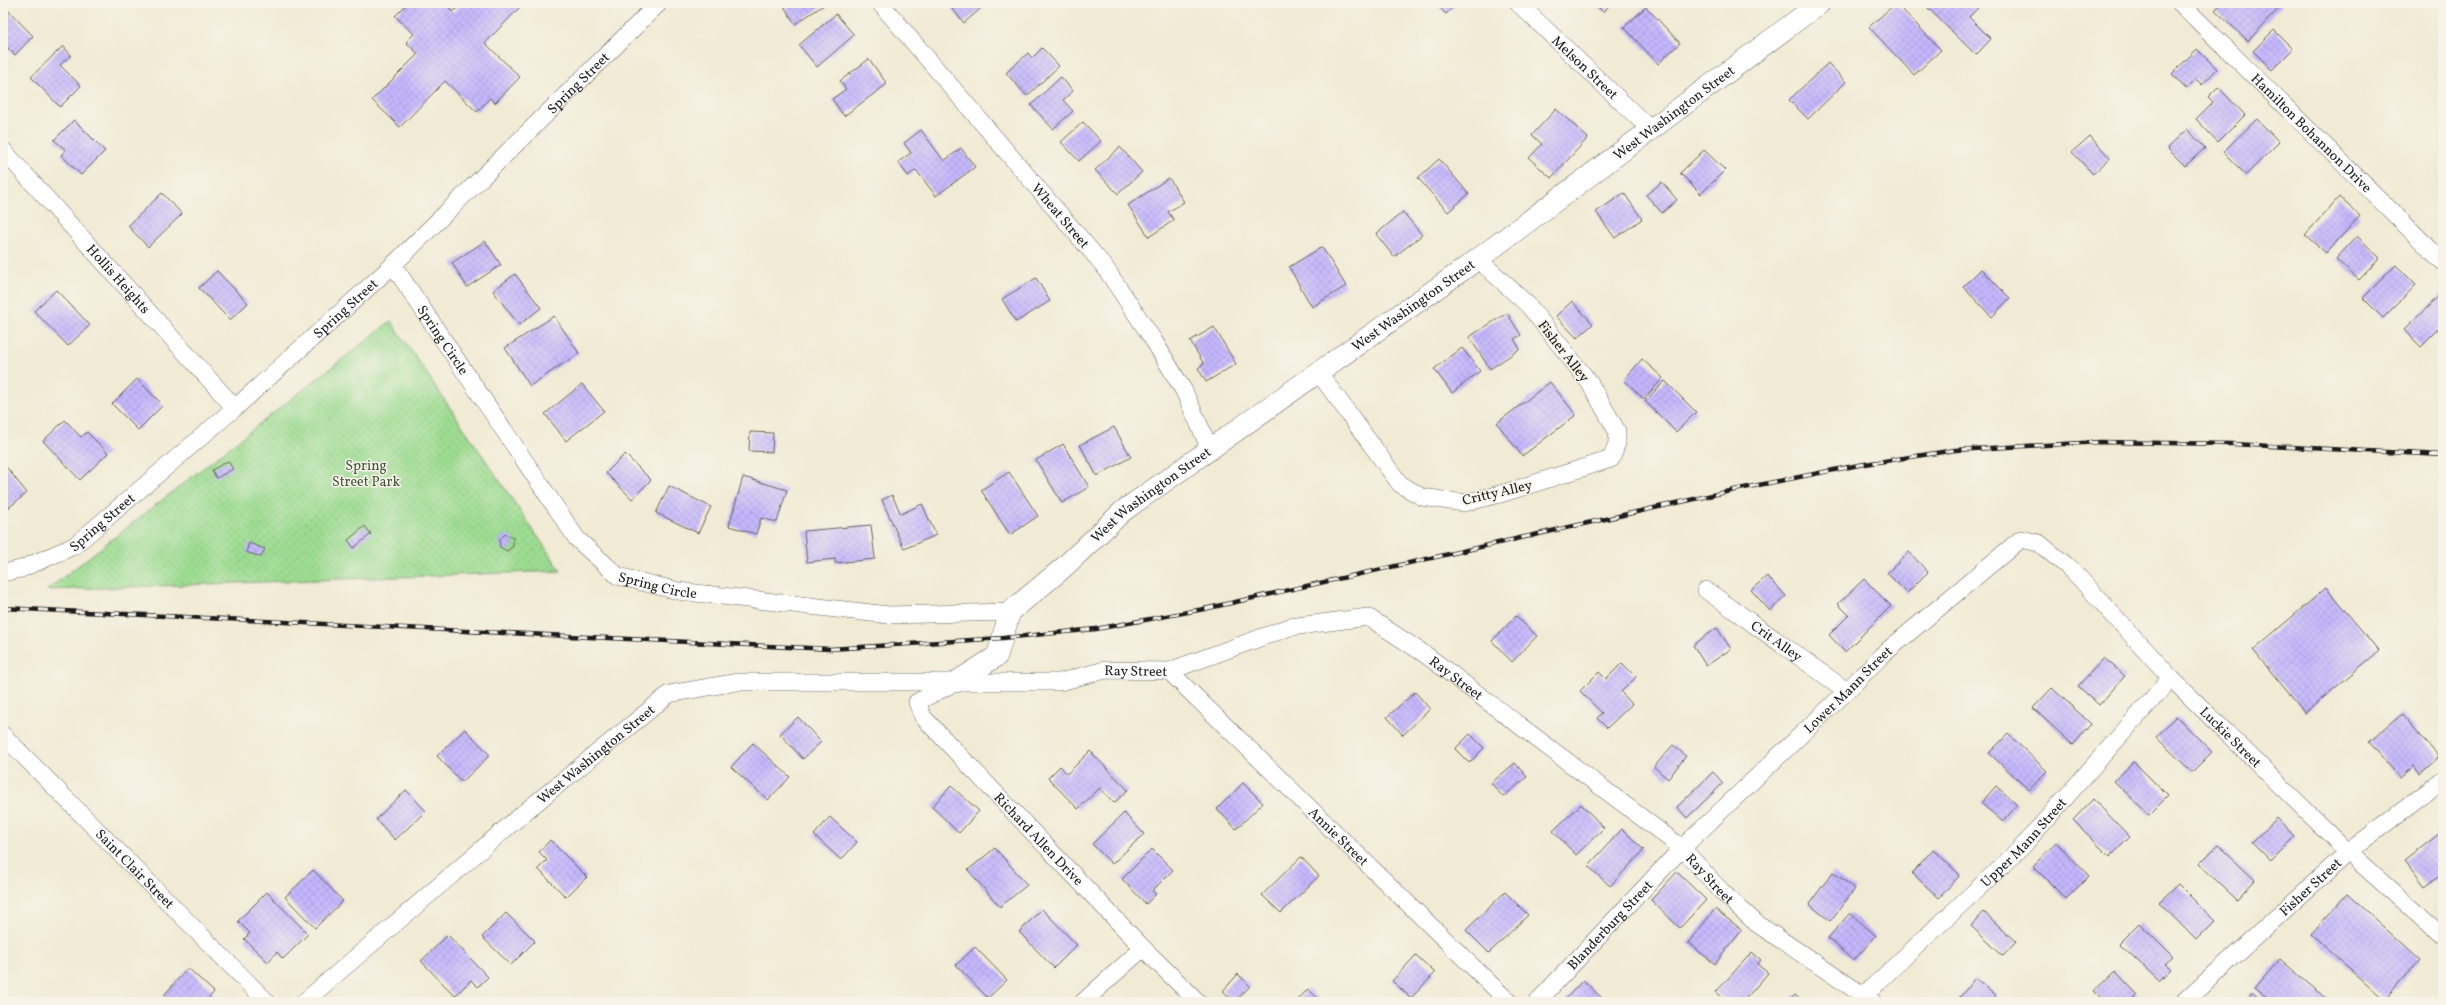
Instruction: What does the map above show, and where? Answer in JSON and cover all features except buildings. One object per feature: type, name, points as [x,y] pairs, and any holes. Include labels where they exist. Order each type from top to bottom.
[{"type":"street","name":"Spring Street","points":[[3,573],[21,569],[74,546],[235,408],[393,265],[659,3]]},
{"type":"street","name":"Wheat Street","points":[[880,3],[1104,266],[1154,341],[1184,391],[1210,449]]},
{"type":"street","name":"Melson Street","points":[[1518,3],[1652,131]]},
{"type":"street","name":"West Washington Street","points":[[1010,612],[1063,568],[1123,511],[1478,259],[1652,131],[1820,3]]},
{"type":"street","name":"Hamilton Bohannon Drive","points":[[2180,3],[2443,262]]},
{"type":"street","name":"Hollis Heights","points":[[3,150],[235,408]]},
{"type":"street","name":"Fisher Alley","points":[[1478,259],[1529,306],[1589,382],[1617,431],[1617,443],[1611,458]]},
{"type":"street","name":"Spring Circle","points":[[393,265],[577,539],[618,576],[678,591],[889,615],[1010,612]]},
{"type":"street","name":"Critty Alley","points":[[1319,373],[1400,484],[1422,497],[1464,503],[1504,493],[1611,458]]},
{"type":"street","name":"Luckie Street","points":[[2021,538],[2039,543],[2073,571],[2171,678],[2348,852],[2443,937]]},
{"type":"street","name":"Lower Mann Street","points":[[1682,848],[1847,691],[1881,656],[2021,538]]},
{"type":"street","name":"Crit Alley","points":[[1706,590],[1847,691]]},
{"type":"street","points":[[956,682],[997,656],[1010,612]]},
{"type":"street","name":"Ray Street","points":[[956,682],[1060,682],[1105,670],[1169,671],[1290,627],[1368,617],[1426,655],[1682,848],[1722,892],[1756,922],[1869,999]]},
{"type":"street","name":"Annie Street","points":[[1169,671],[1509,1002]]},
{"type":"street","name":"Upper Mann Street","points":[[1869,999],[2020,849],[2171,678]]},
{"type":"street","name":"West Washington Street","points":[[304,1002],[526,811],[669,694],[737,682],[956,682]]},
{"type":"street","name":"Richard Allen Drive","points":[[956,682],[918,702],[923,717],[1143,948],[1198,1002]]},
{"type":"street","name":"Saint Clair Street","points":[[3,735],[267,1002]]},
{"type":"street","name":"Fisher Street","points":[[2184,1002],[2348,852],[2443,780]]},
{"type":"street","name":"Blanderburg Street","points":[[1537,1002],[1682,848]]},
{"type":"street","points":[[1083,1002],[1143,948]]},
{"type":"green space","name":"Spring Street Park","points":[[391,321],[561,571],[47,590]]},
{"type":"railway","points":[[3,608],[830,649],[1003,638],[1096,629],[1204,609],[1739,489],[1859,465],[1955,450],[2100,442],[2233,444],[2443,455]]}]
